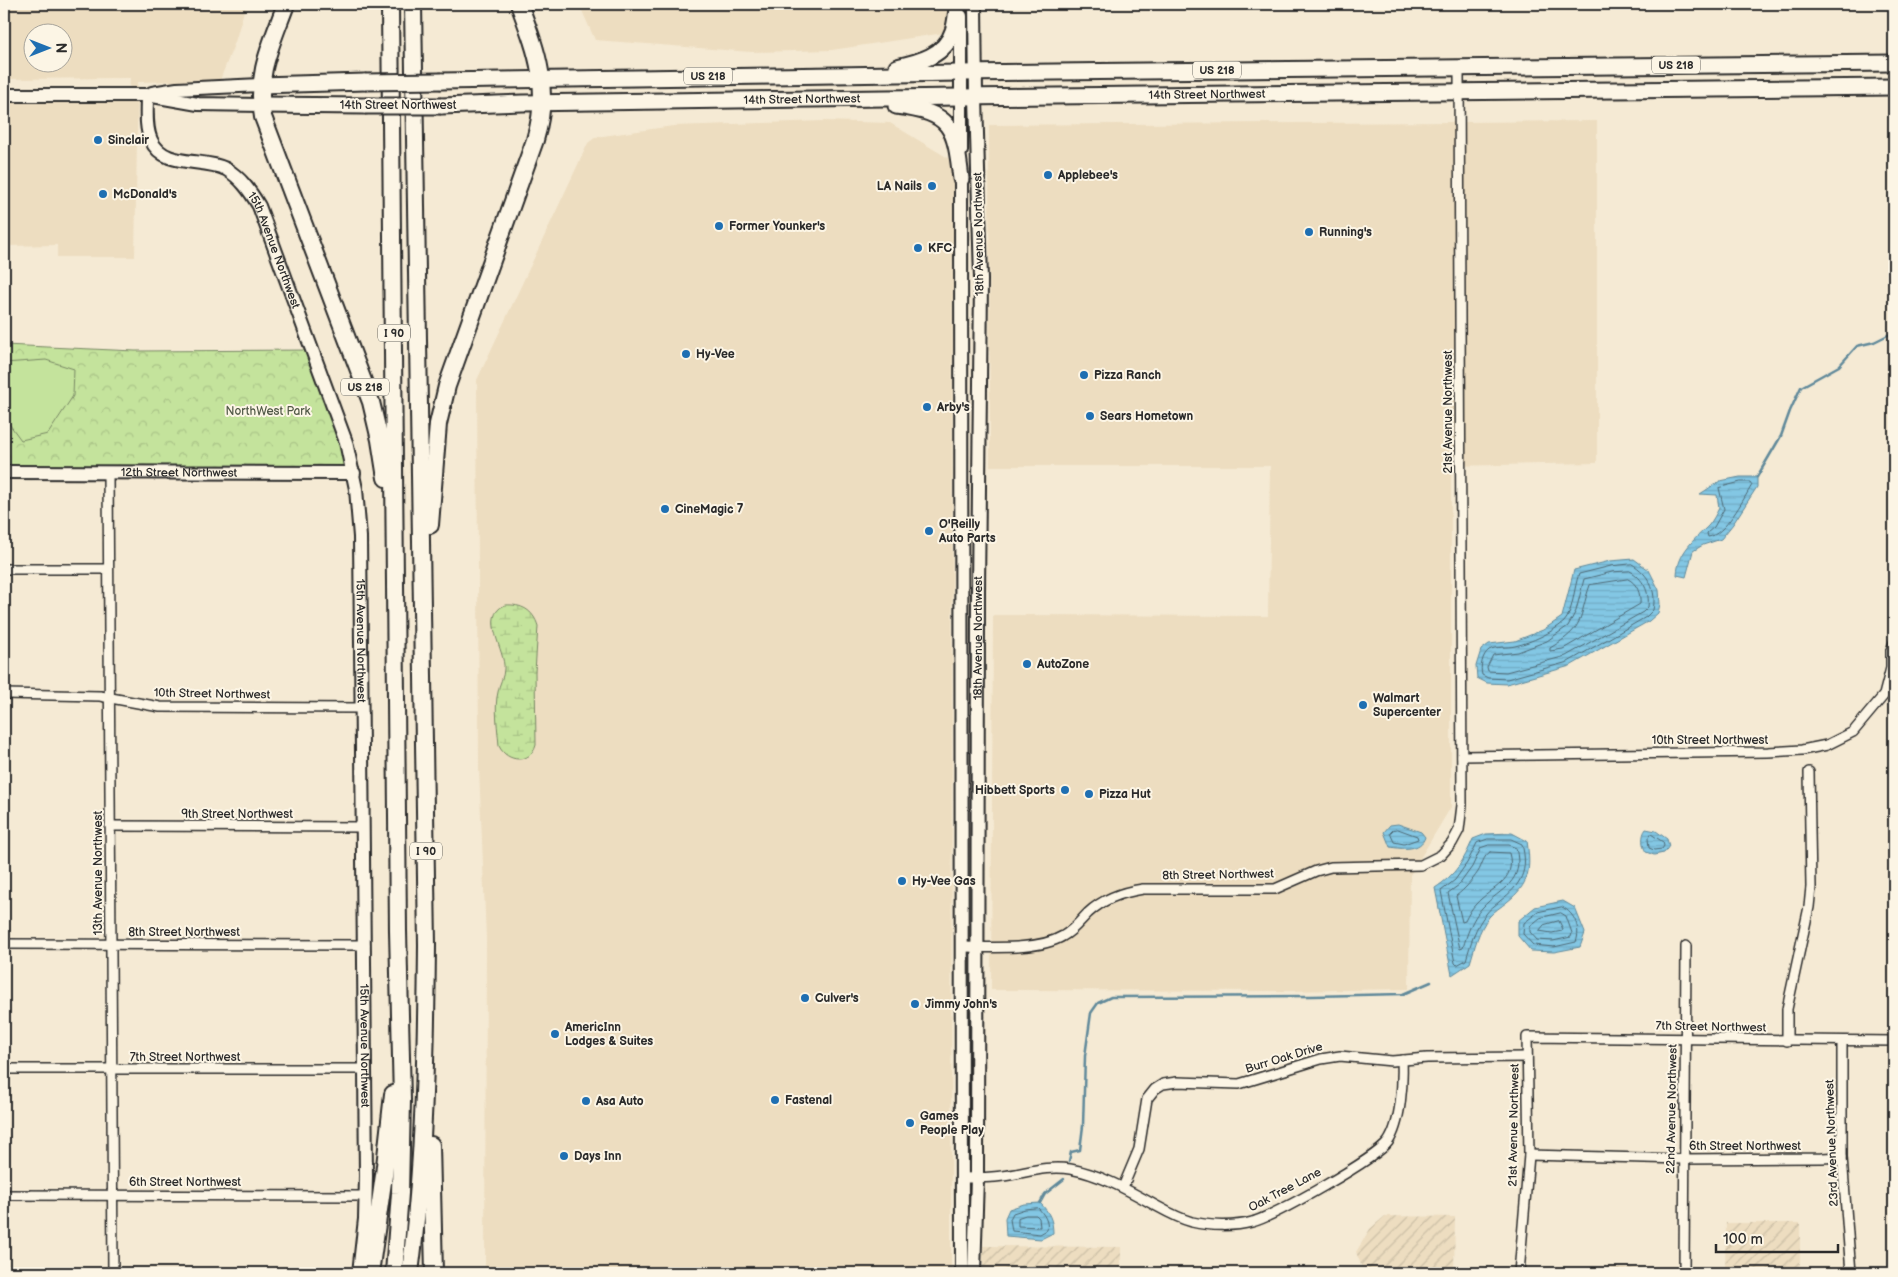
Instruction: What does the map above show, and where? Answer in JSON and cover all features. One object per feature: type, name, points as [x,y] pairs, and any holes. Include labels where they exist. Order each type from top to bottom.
[{"type":"highway","points":[[260,85],[267,58],[286,4]]},
{"type":"highway","name":"I 90","points":[[390,4],[402,1138],[394,1273]]},
{"type":"highway","name":"I 90","points":[[410,1273],[419,1182],[426,1040],[427,945],[413,4]]},
{"type":"highway","points":[[422,662],[438,424],[452,370],[535,140],[542,102],[542,78],[536,52],[519,4]]},
{"type":"highway","name":"US 218","points":[[260,85],[261,105],[272,141],[362,378],[377,424],[387,488],[396,663]]},
{"type":"highway","points":[[370,1273],[384,1175],[400,1017]]},
{"type":"highway","points":[[426,1040],[434,1273]]},
{"type":"main road","points":[[828,75],[894,68],[918,62],[938,53],[954,31],[959,4]]},
{"type":"main road","name":"US 218","points":[[1459,67],[1894,62]]},
{"type":"main road","name":"14th Street Northwest","points":[[260,85],[542,78],[1459,67]]},
{"type":"main road","name":"US 218","points":[[1459,91],[1894,87]]},
{"type":"main road","name":"14th Street Northwest","points":[[261,105],[441,106],[542,102],[1459,91]]},
{"type":"main road","points":[[827,99],[892,105],[931,112],[943,120],[951,131],[957,146],[961,179]]},
{"type":"street","name":"18th Avenue Northwest","points":[[959,4],[968,73],[976,98],[981,280],[978,591],[977,1178],[974,1273]]},
{"type":"street","name":"18th Avenue Northwest","points":[[962,1273],[963,606],[960,97],[968,73],[975,4]]},
{"type":"street","name":"21st Avenue Northwest","points":[[1459,67],[1462,756]]},
{"type":"street","name":"14th Street Northwest","points":[[4,95],[147,94],[177,89],[260,85]]},
{"type":"street","name":"14th Street Northwest","points":[[147,94],[198,104],[261,105]]},
{"type":"street","name":"15th Avenue Northwest","points":[[147,94],[149,133],[155,147],[169,158],[203,162],[225,169],[244,184],[259,206],[336,411],[354,474],[360,537],[366,1070],[366,1196],[359,1273]]},
{"type":"street","name":"12th Street Northwest","points":[[4,472],[354,474]]},
{"type":"street","name":"13th Avenue Northwest","points":[[108,472],[113,1273]]},
{"type":"street","points":[[4,569],[108,569]]},
{"type":"street","name":"10th Street Northwest","points":[[1462,756],[1768,752],[1802,750],[1826,745],[1853,732],[1884,695],[1891,668],[1891,650],[1894,644]]},
{"type":"street","name":"10th Street Northwest","points":[[4,694],[89,696],[160,707],[362,708]]},
{"type":"street","name":"8th Street Northwest","points":[[961,946],[1027,946],[1046,943],[1063,937],[1106,899],[1122,892],[1143,888],[1275,889],[1324,868],[1340,866],[1413,866],[1430,862],[1449,848],[1459,830],[1462,805],[1462,756]]},
{"type":"street","points":[[1787,1041],[1787,1009],[1809,907],[1811,887],[1809,772]]},
{"type":"street","name":"9th Street Northwest","points":[[110,826],[363,827]]},
{"type":"street","name":"8th Street Northwest","points":[[4,944],[365,945]]},
{"type":"street","name":"22nd Avenue Northwest","points":[[1684,1273],[1686,946]]},
{"type":"street","name":"21st Avenue Northwest","points":[[1519,1273],[1529,1156],[1527,1037]]},
{"type":"street","name":"7th Street Northwest","points":[[1527,1037],[1894,1041]]},
{"type":"street","name":"23rd Avenue Northwest","points":[[1842,1041],[1842,1157],[1850,1273]]},
{"type":"street","name":"Burr Oak Drive","points":[[1122,1187],[1139,1149],[1147,1099],[1155,1089],[1163,1084],[1177,1082],[1239,1084],[1321,1059],[1340,1056],[1402,1060],[1527,1057]]},
{"type":"street","name":"Oak Tree Lane","points":[[962,1178],[977,1178],[1060,1168],[1082,1172],[1122,1187],[1177,1217],[1201,1224],[1244,1224],[1254,1222],[1302,1198],[1375,1154],[1386,1144],[1393,1134],[1396,1123],[1402,1088],[1402,1060]]},
{"type":"street","name":"7th Street Northwest","points":[[4,1069],[366,1070]]},
{"type":"street","name":"6th Street Northwest","points":[[1529,1156],[1684,1159],[1842,1157]]},
{"type":"street","name":"6th Street Northwest","points":[[4,1195],[366,1196]]},
{"type":"shaded area","points":[[4,4],[246,4],[235,42],[220,80],[138,82],[135,257],[57,257],[57,245],[4,246],[4,103],[129,102],[130,78],[4,79]]},
{"type":"shaded area","points":[[579,4],[949,4],[944,33],[832,50],[751,52],[595,40]]},
{"type":"shaded area","points":[[823,121],[890,123],[953,161],[951,1273],[485,1273],[486,938],[479,768],[477,380],[588,143],[596,137],[673,126]]},
{"type":"shaded area","points":[[1597,121],[1597,463],[1451,466],[1451,807],[1410,875],[1409,989],[1279,991],[991,990],[993,615],[1268,616],[1270,466],[990,466],[989,125]]},
{"type":"shaded area","points":[[1385,1216],[1455,1217],[1454,1273],[1364,1273],[1356,1252],[1370,1229]]},
{"type":"shaded area","points":[[1726,1223],[1800,1223],[1800,1271],[1848,1273],[1510,1273],[1510,1268],[1725,1269]]},
{"type":"shaded area","points":[[983,1246],[1121,1247],[1121,1273],[983,1273]]},
{"type":"green space","name":"NorthWest Park","points":[[4,345],[135,351],[313,350],[354,473],[131,473],[4,465]]},
{"type":"green space","points":[[46,360],[74,369],[73,396],[48,434],[21,440],[4,417],[4,363]]},
{"type":"green space","points":[[505,605],[526,609],[536,620],[538,626],[535,672],[536,745],[529,756],[519,759],[507,756],[499,746],[497,726],[497,698],[504,662],[494,625],[494,617],[498,610]]},
{"type":"water","points":[[1740,477],[1757,477],[1757,487],[1721,539],[1703,545],[1693,551],[1686,577],[1677,575],[1680,560],[1684,553],[1709,525],[1719,508],[1717,495],[1700,494],[1720,481]]},
{"type":"water","points":[[1634,559],[1649,570],[1659,590],[1660,604],[1658,613],[1649,621],[1570,666],[1507,684],[1487,683],[1477,678],[1476,666],[1481,650],[1489,644],[1515,641],[1543,630],[1562,617],[1574,570],[1610,561]]},
{"type":"water","points":[[1398,824],[1421,832],[1425,837],[1423,842],[1410,848],[1390,847],[1384,832],[1390,825]]},
{"type":"water","points":[[1646,829],[1656,831],[1667,839],[1669,846],[1664,853],[1654,855],[1646,852],[1643,834]]},
{"type":"water","points":[[1512,833],[1527,841],[1529,860],[1527,875],[1515,895],[1485,922],[1477,939],[1470,963],[1452,975],[1435,888],[1458,867],[1473,839],[1486,834]]},
{"type":"water","points":[[1563,901],[1575,908],[1585,933],[1580,947],[1554,952],[1531,951],[1518,936],[1518,921],[1535,907]]},
{"type":"water","points":[[1040,1203],[1050,1216],[1053,1233],[1041,1239],[1006,1236],[1005,1218],[1009,1209],[1024,1204]]},
{"type":"waterway","points":[[1757,477],[1781,436],[1801,387],[1839,366],[1857,346],[1874,342],[1894,332]]},
{"type":"waterway","points":[[1069,1161],[1071,1152],[1080,1150],[1083,1126],[1085,1056],[1091,1013],[1098,1003],[1111,997],[1403,994],[1431,982]]},
{"type":"waterway","points":[[1040,1203],[1045,1194],[1064,1179]]},
{"type":"place","name":"Sinclair","points":[[98,140]]},
{"type":"place","name":"Applebee's","points":[[1048,175]]},
{"type":"place","name":"LA Nails","points":[[932,186]]},
{"type":"place","name":"McDonald's","points":[[103,194]]},
{"type":"place","name":"Former Younker's","points":[[719,226]]},
{"type":"place","name":"Running's","points":[[1309,232]]},
{"type":"place","name":"KFC","points":[[918,248]]},
{"type":"place","name":"Hy-Vee","points":[[686,354]]},
{"type":"place","name":"Pizza Ranch","points":[[1084,375]]},
{"type":"place","name":"Arby's","points":[[927,407]]},
{"type":"place","name":"Sears Hometown","points":[[1090,416]]},
{"type":"place","name":"CineMagic 7","points":[[665,509]]},
{"type":"place","name":"O'Reilly Auto Parts","points":[[929,531]]},
{"type":"place","name":"AutoZone","points":[[1027,664]]},
{"type":"place","name":"Walmart Supercenter","points":[[1363,705]]},
{"type":"place","name":"Hibbett Sports","points":[[1065,790]]},
{"type":"place","name":"Pizza Hut","points":[[1089,794]]},
{"type":"place","name":"Hy-Vee Gas","points":[[902,881]]},
{"type":"place","name":"Culver's","points":[[805,998]]},
{"type":"place","name":"Jimmy John's","points":[[915,1004]]},
{"type":"place","name":"AmericInn Lodges & Suites","points":[[555,1034]]},
{"type":"place","name":"Fastenal","points":[[775,1100]]},
{"type":"place","name":"Asa Auto","points":[[586,1101]]},
{"type":"place","name":"Games People Play","points":[[910,1123]]},
{"type":"place","name":"Days Inn","points":[[564,1156]]}]
